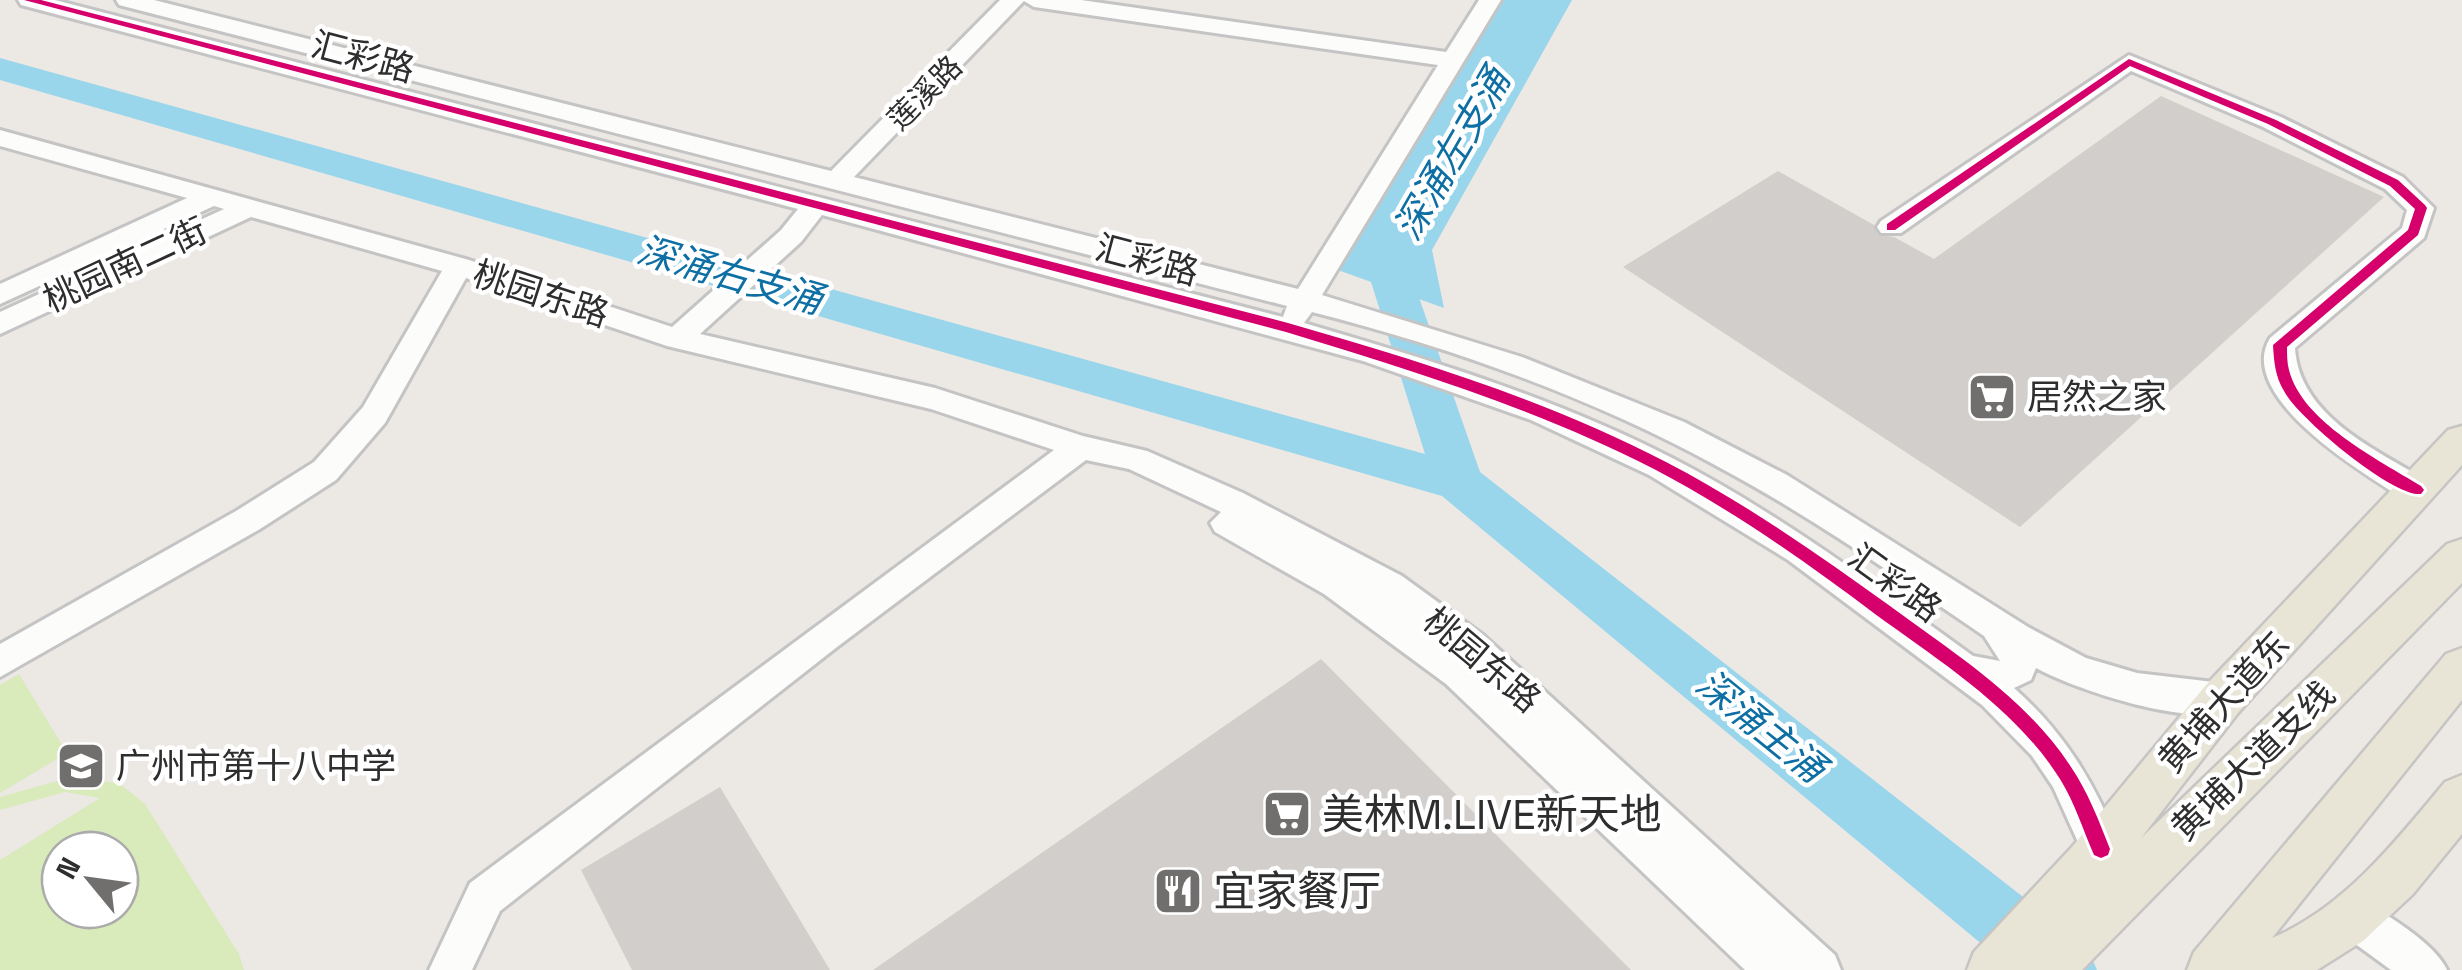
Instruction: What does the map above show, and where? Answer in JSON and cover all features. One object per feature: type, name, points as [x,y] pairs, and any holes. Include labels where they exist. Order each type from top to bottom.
[{"type":"main road","name":"黄埔大道东","points":[[1993,970],[2103,869],[2222,699],[2462,440]]},
{"type":"main road","name":"黄埔大道支线","points":[[2046,970],[2103,869],[2462,556]]},
{"type":"main road","points":[[2214,970],[2462,666]]},
{"type":"main road","points":[[2253,970],[2302,953],[2354,918],[2393,879],[2462,797]]},
{"type":"street","name":"汇彩路","points":[[28,0],[1288,328],[1481,390],[1625,448],[1699,487],[1866,597],[2036,731],[2060,759],[2086,802],[2103,869]]},
{"type":"street","name":"汇彩路","points":[[127,0],[1346,310],[1484,355],[1609,402],[1715,451],[1776,484],[2046,655],[2101,680],[2154,692],[2222,699]]},
{"type":"street","name":"莲溪路","points":[[835,182],[1013,0]]},
{"type":"street","points":[[1034,0],[1454,60]]},
{"type":"street","points":[[1288,328],[1490,0]]},
{"type":"street","points":[[1891,227],[2129,62],[2306,139],[2394,183],[2421,208],[2421,219],[2414,232],[2280,345],[2277,366],[2286,384],[2316,421],[2351,449],[2416,490]]},
{"type":"street","name":"桃园东路","points":[[0,138],[459,266],[678,339],[935,399],[1082,447],[1136,459],[1231,502],[1328,550],[1430,614],[1525,695],[1820,970]]},
{"type":"street","name":"桃园南二街","points":[[0,294],[212,197]]},
{"type":"street","points":[[678,339],[766,259],[816,205]]},
{"type":"street","name":"桃园南二街","points":[[0,324],[250,207]]},
{"type":"street","points":[[0,662],[248,520],[325,471],[374,415],[459,266]]},
{"type":"street","points":[[1160,294],[1176,268]]},
{"type":"street","points":[[450,970],[484,897],[824,636],[1082,447]]},
{"type":"street","name":"桃园东路","points":[[1082,447],[1127,476],[1294,560],[1415,638],[1525,732],[1776,970]]},
{"type":"street","points":[[1958,666],[2000,678],[2018,669],[2018,654],[1994,623]]},
{"type":"street","points":[[2354,918],[2426,970]]},
{"type":"green space","points":[[19,674],[67,753],[0,793],[0,685]]},
{"type":"green space","points":[[71,777],[119,783],[145,804],[239,954],[244,970],[0,970],[0,860],[40,835],[40,930],[140,930],[140,830],[48,830],[100,798],[65,792],[0,810],[0,797]]},
{"type":"water","points":[[1500,0],[1572,0],[1432,250],[1444,308],[1335,269]]},
{"type":"building","name":"居然之家","points":[[2161,96],[2384,197],[2020,527],[1623,267],[1778,171],[1874,225],[1878,235],[1894,237],[1934,259]]},
{"type":"building","name":"美林M.LIVE新天地","points":[[1321,659],[1631,970],[873,970]]},
{"type":"building","points":[[720,787],[830,970],[632,970],[581,870]]},
{"type":"waterway","name":"深涌右支涌","points":[[0,69],[1459,482]]},
{"type":"waterway","name":"深涌左支涌","points":[[1408,229],[1387,266],[1459,482]]},
{"type":"waterway","name":"深涌主涌","points":[[1459,482],[2064,970]]},
{"type":"cycle path","points":[[29,0],[1288,328],[1416,367],[1584,430],[1660,466],[1766,528],[1995,694],[2021,718],[2067,774],[2101,849]]},
{"type":"cycle path","points":[[1891,227],[2129,62],[2272,122],[2394,183],[2421,208],[2414,232],[2280,345],[2281,369],[2306,412],[2327,431],[2416,490]]},
{"type":"place","name":"居然之家","points":[[1992,397]]},
{"type":"place","name":"广州市第十八中学","points":[[81,766]]},
{"type":"place","name":"美林M.LIVE新天地","points":[[1287,814]]},
{"type":"place","name":"宜家餐厅","points":[[1178,891]]}]
